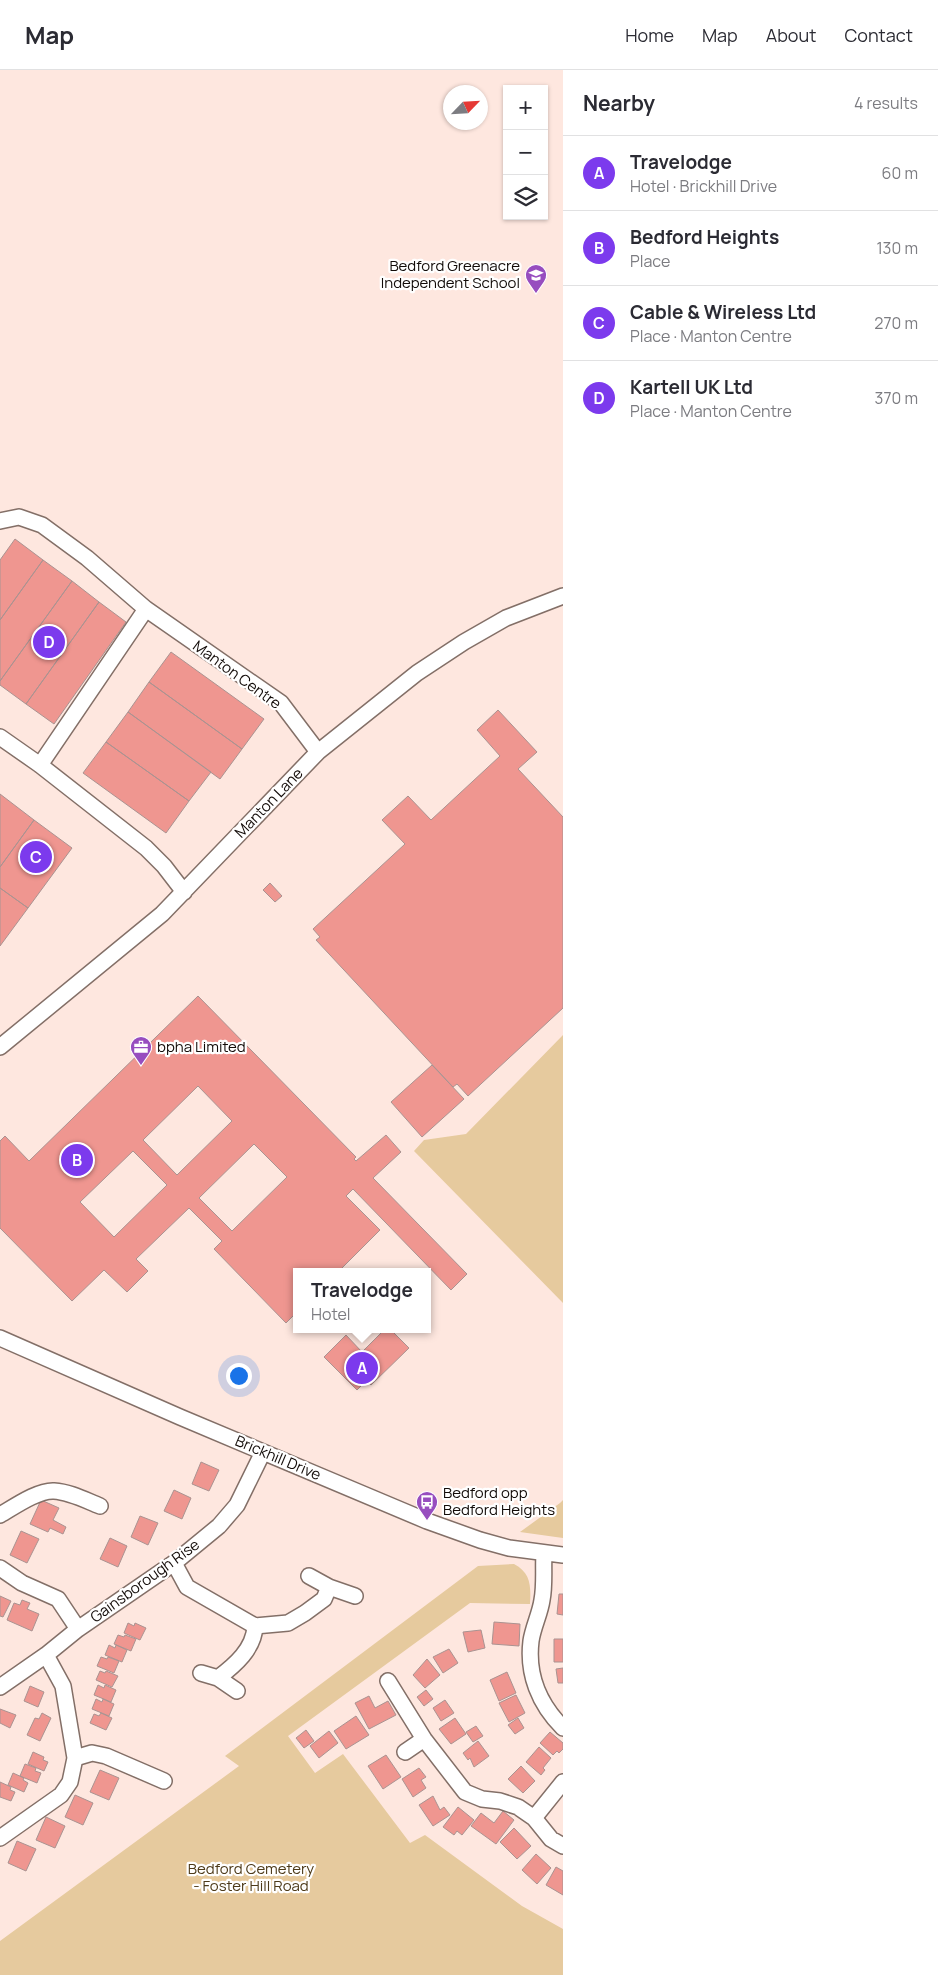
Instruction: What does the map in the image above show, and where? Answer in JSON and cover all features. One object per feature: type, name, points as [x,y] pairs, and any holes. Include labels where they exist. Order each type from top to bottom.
[{"type":"street","name":"Manton Centre","points":[[0,521],[20,517],[42,525],[87,558],[146,609],[280,703],[318,752]]},
{"type":"street","name":"Manton Lane","points":[[1,1044],[162,914],[318,752],[417,673],[464,642],[506,618],[563,596]]},
{"type":"street","points":[[40,765],[146,609]]},
{"type":"street","points":[[0,737],[40,765],[146,848],[164,866],[184,892]]},
{"type":"street","name":"Brickhill Drive","points":[[0,1338],[389,1506],[480,1540],[509,1548],[563,1555]]},
{"type":"street","name":"Gainsborough Rise","points":[[0,1687],[46,1655],[78,1629],[174,1563],[219,1526],[237,1505],[263,1452]]},
{"type":"street","points":[[0,1515],[27,1500],[52,1490],[100,1506]]},
{"type":"street","points":[[544,1553],[542,1599],[532,1640],[530,1661],[533,1681],[542,1702],[563,1728]]},
{"type":"street","points":[[174,1563],[187,1587],[255,1626],[288,1622],[306,1613],[324,1599],[329,1587]]},
{"type":"street","points":[[0,1568],[22,1583],[58,1599],[78,1629]]},
{"type":"street","points":[[308,1576],[329,1587],[356,1596]]},
{"type":"street","points":[[218,1678],[238,1662],[248,1649],[254,1635],[255,1626]]},
{"type":"street","points":[[0,1838],[61,1795],[70,1782],[75,1758],[63,1686],[46,1655]]},
{"type":"street","points":[[201,1673],[218,1678],[237,1691]]},
{"type":"street","points":[[388,1681],[424,1739],[465,1792],[482,1799],[500,1801],[518,1807],[534,1818],[551,1839],[563,1846]]},
{"type":"street","points":[[405,1752],[424,1739]]},
{"type":"street","points":[[75,1758],[92,1753],[106,1756],[154,1780]]},
{"type":"street","points":[[534,1818],[563,1782]]},
{"type":"green space","points":[[563,1035],[563,1303],[414,1151],[424,1140],[466,1134]]},
{"type":"green space","points":[[563,1500],[563,1538],[520,1532],[560,1503]]},
{"type":"green space","name":"Bedford Cemetery - Foster Hill Road","points":[[514,1564],[524,1572],[529,1581],[530,1604],[470,1603],[288,1736],[315,1773],[343,1754],[410,1843],[425,1835],[522,1906],[563,1929],[563,1975],[0,1975],[0,1941],[239,1766],[225,1756],[478,1566]]},
{"type":"building","points":[[15,539],[43,560],[0,620],[0,560]]},
{"type":"building","points":[[43,560],[72,581],[0,681],[0,620]]},
{"type":"building","points":[[72,581],[99,602],[26,704],[0,685],[0,681]]},
{"type":"building","points":[[99,602],[126,622],[54,724],[26,704]]},
{"type":"building","points":[[171,652],[264,719],[242,749],[149,682]]},
{"type":"building","points":[[149,682],[242,749],[220,779],[128,712]]},
{"type":"building","points":[[498,710],[537,752],[518,769],[563,817],[563,1008],[468,1096],[457,1084],[453,1087],[316,940],[320,937],[313,929],[405,844],[382,820],[408,796],[431,820],[500,756],[477,730]]},
{"type":"building","points":[[128,712],[211,772],[189,801],[106,742]]},
{"type":"building","points":[[106,742],[189,801],[166,833],[83,773]]},
{"type":"building","points":[[0,794],[34,820],[0,867]]},
{"type":"building","points":[[34,820],[72,848],[28,908],[0,888],[0,867]]},
{"type":"building","points":[[270,883],[282,896],[275,902],[263,890]]},
{"type":"building","points":[[0,888],[28,908],[0,946]]},
{"type":"building","points":[[198,996],[356,1157],[354,1159],[356,1161],[386,1135],[401,1152],[373,1178],[467,1274],[451,1290],[353,1189],[346,1196],[380,1230],[342,1268],[293,1268],[293,1316],[286,1323],[214,1249],[222,1241],[189,1208],[136,1259],[148,1271],[127,1292],[104,1270],[72,1301],[0,1228],[0,1141],[5,1136],[29,1161]],"holes":[[[198,1086],[232,1121],[177,1175],[143,1140]],[[254,1144],[287,1177],[232,1231],[199,1198]],[[133,1151],[167,1185],[114,1237],[80,1202]]]},
{"type":"building","points":[[432,1065],[464,1099],[422,1137],[391,1102]]},
{"type":"building","points":[[381,1333],[394,1333],[409,1348],[371,1385],[367,1380],[357,1390],[324,1357],[346,1335],[362,1352]]},
{"type":"building","points":[[201,1462],[219,1470],[209,1491],[192,1484]]},
{"type":"building","points":[[174,1490],[191,1498],[182,1519],[164,1511]]},
{"type":"building","points":[[41,1500],[59,1508],[53,1520],[66,1527],[63,1534],[50,1528],[48,1532],[30,1524]]},
{"type":"building","points":[[140,1516],[158,1523],[148,1545],[131,1537]]},
{"type":"building","points":[[21,1531],[39,1539],[27,1563],[10,1555]]},
{"type":"building","points":[[110,1538],[127,1546],[118,1567],[100,1559]]},
{"type":"building","points":[[559,1594],[563,1594],[563,1615],[557,1614]]},
{"type":"building","points":[[0,1596],[11,1601],[3,1617],[0,1616]]},
{"type":"building","points":[[22,1600],[30,1603],[27,1609],[39,1614],[32,1631],[7,1620],[14,1603],[20,1605]]},
{"type":"building","points":[[494,1622],[520,1624],[519,1646],[492,1644]]},
{"type":"building","points":[[128,1623],[134,1626],[135,1623],[146,1628],[140,1640],[124,1633]]},
{"type":"building","points":[[481,1630],[485,1648],[468,1652],[463,1632]]},
{"type":"building","points":[[118,1635],[124,1637],[125,1635],[136,1639],[131,1651],[114,1644]]},
{"type":"building","points":[[554,1639],[563,1639],[563,1662],[554,1662]]},
{"type":"building","points":[[109,1645],[115,1648],[116,1645],[127,1650],[122,1662],[105,1655]]},
{"type":"building","points":[[449,1649],[458,1663],[443,1673],[433,1657]]},
{"type":"building","points":[[101,1657],[107,1659],[108,1657],[119,1661],[114,1673],[97,1666]]},
{"type":"building","points":[[427,1659],[440,1675],[425,1688],[413,1675]]},
{"type":"building","points":[[563,1668],[563,1683],[558,1683],[556,1669]]},
{"type":"building","points":[[100,1671],[105,1673],[106,1671],[118,1676],[112,1687],[96,1680]]},
{"type":"building","points":[[507,1672],[516,1693],[499,1701],[490,1680]]},
{"type":"building","points":[[98,1685],[104,1688],[105,1685],[116,1690],[111,1702],[94,1695]]},
{"type":"building","points":[[30,1686],[44,1692],[38,1707],[24,1701]]},
{"type":"building","points":[[426,1690],[433,1699],[424,1706],[417,1697]]},
{"type":"building","points":[[516,1695],[525,1713],[509,1722],[499,1703]]},
{"type":"building","points":[[369,1696],[375,1708],[388,1701],[396,1715],[369,1729],[355,1703]]},
{"type":"building","points":[[96,1699],[102,1702],[103,1699],[114,1704],[109,1716],[92,1709]]},
{"type":"building","points":[[445,1700],[454,1713],[441,1721],[433,1708]]},
{"type":"building","points":[[0,1709],[16,1715],[10,1728],[0,1723]]},
{"type":"building","points":[[42,1713],[51,1718],[40,1741],[27,1735],[35,1718],[39,1719]]},
{"type":"building","points":[[101,1713],[112,1718],[106,1730],[90,1723],[94,1714],[99,1716]]},
{"type":"building","points":[[356,1716],[369,1735],[346,1749],[334,1731]]},
{"type":"building","points":[[455,1718],[466,1734],[451,1744],[439,1729]]},
{"type":"building","points":[[518,1718],[524,1728],[515,1734],[508,1725]]},
{"type":"building","points":[[476,1726],[483,1736],[473,1742],[466,1732]]},
{"type":"building","points":[[306,1730],[314,1741],[304,1748],[296,1738]]},
{"type":"building","points":[[329,1731],[338,1743],[319,1758],[310,1746]]},
{"type":"building","points":[[550,1732],[563,1743],[563,1749],[553,1755],[540,1743]]},
{"type":"building","points":[[478,1741],[489,1756],[474,1767],[470,1758],[468,1760],[463,1753]]},
{"type":"building","points":[[539,1747],[551,1758],[543,1768],[545,1770],[541,1775],[526,1762]]},
{"type":"building","points":[[33,1752],[44,1757],[43,1760],[48,1762],[44,1771],[28,1764]]},
{"type":"building","points":[[386,1755],[401,1777],[383,1789],[368,1766]]},
{"type":"building","points":[[25,1764],[36,1768],[35,1771],[41,1773],[37,1783],[20,1776]]},
{"type":"building","points":[[521,1766],[535,1781],[523,1793],[508,1779]]},
{"type":"building","points":[[419,1768],[426,1777],[421,1780],[426,1788],[413,1797],[402,1779]]},
{"type":"building","points":[[100,1770],[119,1778],[109,1800],[90,1792]]},
{"type":"building","points":[[13,1773],[24,1778],[23,1780],[28,1783],[24,1792],[8,1785]]},
{"type":"building","points":[[0,1782],[11,1787],[10,1790],[15,1792],[11,1801],[0,1797]]},
{"type":"building","points":[[75,1795],[93,1803],[83,1825],[65,1817]]},
{"type":"building","points":[[433,1796],[440,1810],[444,1807],[450,1815],[433,1826],[419,1805]]},
{"type":"building","points":[[458,1807],[474,1820],[462,1835],[457,1831],[454,1835],[443,1827]]},
{"type":"building","points":[[503,1811],[514,1820],[496,1844],[471,1826],[481,1813],[494,1823]]},
{"type":"building","points":[[46,1817],[65,1826],[55,1848],[36,1840]]},
{"type":"building","points":[[514,1828],[531,1846],[517,1859],[500,1842]]},
{"type":"building","points":[[17,1841],[36,1849],[26,1871],[8,1863]]},
{"type":"building","points":[[536,1854],[551,1868],[537,1884],[522,1870]]},
{"type":"building","points":[[556,1867],[563,1871],[563,1895],[546,1885]]},
{"type":"place","name":"Bedford Greenacre Independent School","points":[[536,294]]},
{"type":"place","name":"Kartell UK Ltd","points":[[49,642]]},
{"type":"place","name":"Cable & Wireless Ltd","points":[[36,857]]},
{"type":"place","name":"bpha Limited","points":[[141,1066]]},
{"type":"place","name":"Bedford Heights","points":[[77,1160]]},
{"type":"place","name":"Travelodge","points":[[362,1368]]},
{"type":"place","name":"Bedford opp Bedford Heights","points":[[427,1521]]}]
